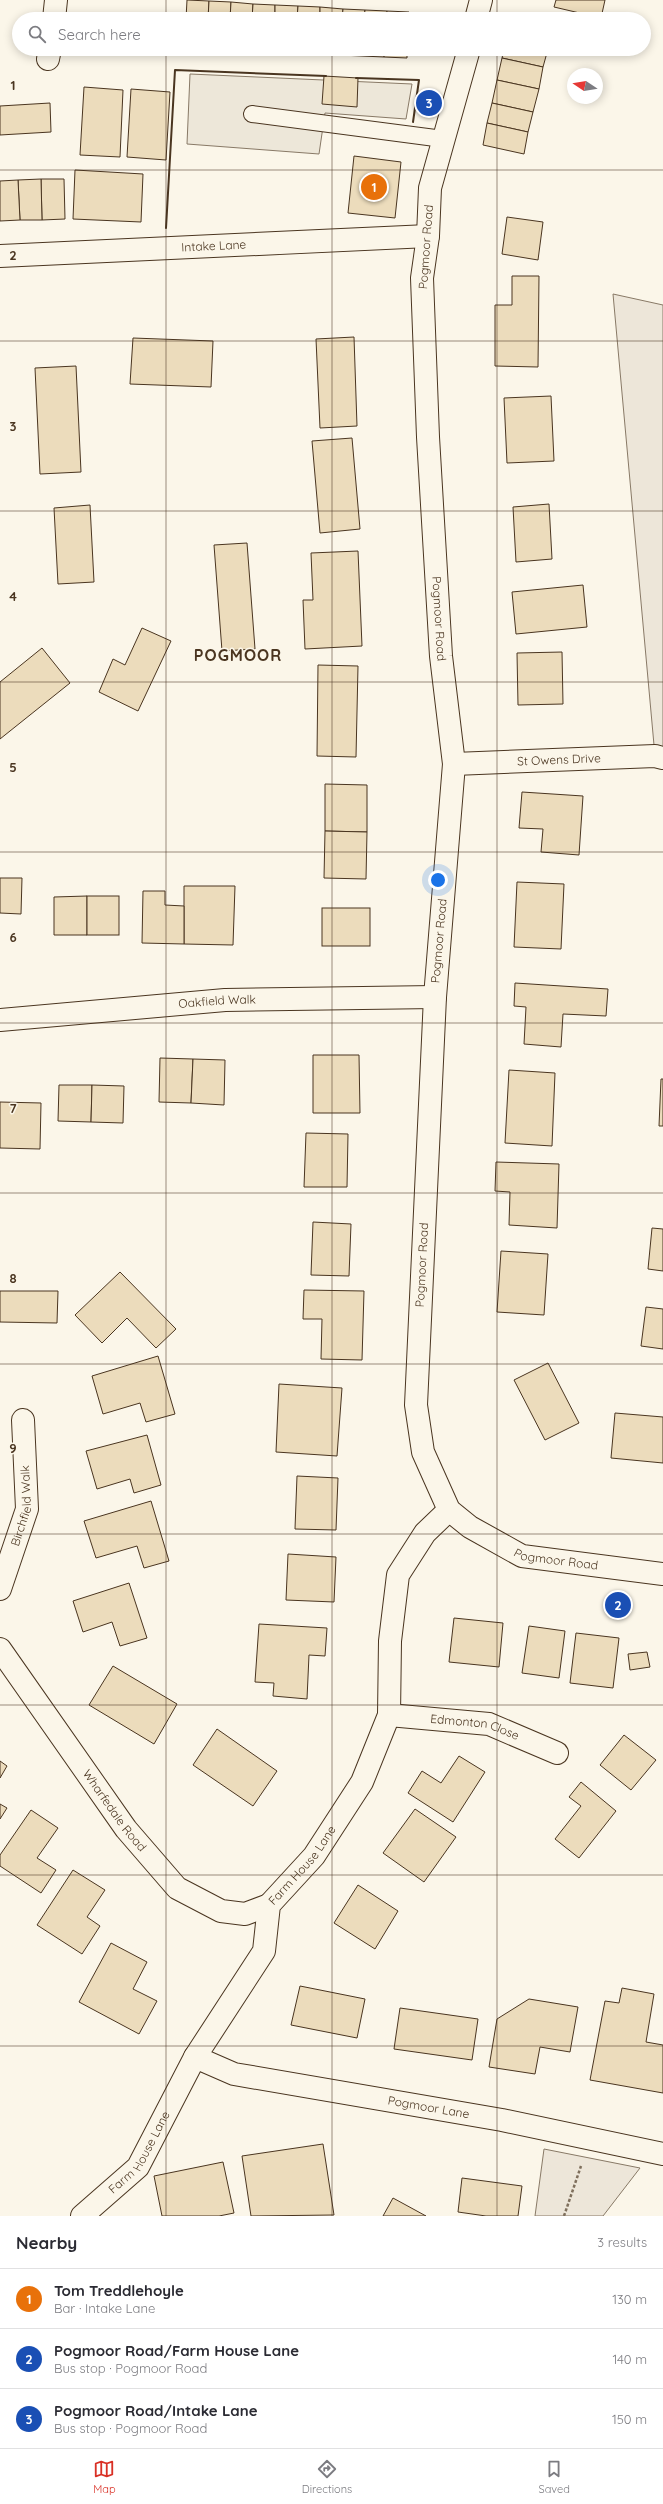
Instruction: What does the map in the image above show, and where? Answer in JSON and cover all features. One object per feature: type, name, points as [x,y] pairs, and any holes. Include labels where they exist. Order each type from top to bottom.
[{"type":"street","points":[[55,12],[56,0]]},
{"type":"street","points":[[477,12],[480,0]]},
{"type":"street","name":"Pogmoor Road","points":[[467,56],[442,139],[430,188],[428,236],[422,278],[428,437],[441,656],[454,764],[435,997],[416,1405],[423,1452],[449,1510],[470,1527],[522,1556],[663,1574]]},
{"type":"street","name":"Intake Lane","points":[[0,256],[428,236]]},
{"type":"street","name":"St Owens Drive","points":[[454,764],[655,756],[663,758]]},
{"type":"street","name":"Oakfield Walk","points":[[0,1020],[225,1000],[435,997]]},
{"type":"street","name":"Birchfield Walk","points":[[0,1589],[27,1509],[23,1420]]},
{"type":"street","name":"Farm House Lane","points":[[82,2216],[138,2167],[195,2058],[264,1950],[269,1906],[314,1856],[362,1782],[389,1715],[390,1641],[398,1575],[425,1533],[449,1510]]},
{"type":"street","name":"Wharfedale Road","points":[[0,1649],[126,1829],[177,1888],[221,1911],[245,1914],[269,1906]]},
{"type":"street","name":"Edmonton Close","points":[[389,1715],[489,1724],[557,1753]]},
{"type":"street","name":"Pogmoor Lane","points":[[195,2058],[234,2074],[502,2120],[663,2154]]},
{"type":"lane","points":[[252,114],[442,139]]},
{"type":"path","points":[[564,2216],[590,2139]]},
{"type":"shaded area","points":[[190,74],[412,84],[406,119],[325,113],[319,154],[187,144]]},
{"type":"shaded area","points":[[613,294],[663,305],[663,757],[655,756]]},
{"type":"shaded area","points":[[544,2149],[640,2168],[603,2216],[535,2216]]},
{"type":"building","points":[[187,0],[209,1],[208,12],[186,12]]},
{"type":"building","points":[[556,0],[605,0],[602,12],[575,12],[554,7]]},
{"type":"building","points":[[209,1],[231,2],[230,12],[208,12]]},
{"type":"building","points":[[231,2],[253,4],[252,12],[230,12]]},
{"type":"building","points":[[253,4],[275,5],[275,12],[252,12]]},
{"type":"building","points":[[275,5],[298,6],[298,12],[275,12]]},
{"type":"building","points":[[298,6],[320,7],[320,12],[298,12]]},
{"type":"building","points":[[320,7],[343,9],[343,12],[320,12]]},
{"type":"building","points":[[343,9],[365,10],[365,12],[343,12]]},
{"type":"building","points":[[365,10],[387,11],[387,12],[365,12]]},
{"type":"building","points":[[387,11],[409,12],[387,12]]},
{"type":"building","points":[[362,56],[384,56],[384,57]]},
{"type":"building","points":[[407,56],[407,58],[384,57]]},
{"type":"building","points":[[502,56],[546,56],[543,67],[502,58]]},
{"type":"building","points":[[502,58],[543,67],[539,89],[497,80]]},
{"type":"building","points":[[324,76],[358,78],[357,107],[322,104]]},
{"type":"building","points":[[497,80],[539,89],[533,112],[492,103]]},
{"type":"building","points":[[84,87],[123,90],[120,157],[80,155]]},
{"type":"building","points":[[131,89],[170,92],[166,160],[127,157]]},
{"type":"building","points":[[50,103],[51,132],[0,135],[0,106]]},
{"type":"building","points":[[492,103],[533,112],[528,132],[487,123]]},
{"type":"building","points":[[487,123],[528,132],[524,154],[483,145]]},
{"type":"building","points":[[354,156],[401,162],[395,218],[348,213]]},
{"type":"building","points":[[75,170],[143,174],[141,222],[73,219]]},
{"type":"building","points":[[41,179],[64,179],[65,219],[42,220]]},
{"type":"building","points":[[41,179],[42,220],[20,220],[18,180]]},
{"type":"building","points":[[18,180],[20,220],[0,221],[0,181]]},
{"type":"building","points":[[507,217],[543,222],[538,260],[502,254]]},
{"type":"building","points":[[512,276],[539,276],[538,367],[495,366],[495,305],[512,305]]},
{"type":"building","points":[[354,337],[357,426],[320,428],[316,339]]},
{"type":"building","points":[[133,338],[213,341],[211,387],[130,384]]},
{"type":"building","points":[[76,366],[81,472],[40,474],[35,368]]},
{"type":"building","points":[[551,396],[554,461],[507,463],[504,398]]},
{"type":"building","points":[[352,438],[360,529],[320,533],[312,441]]},
{"type":"building","points":[[549,504],[552,559],[516,562],[513,507]]},
{"type":"building","points":[[90,505],[94,582],[58,584],[54,508]]},
{"type":"building","points":[[247,543],[255,649],[222,651],[214,545]]},
{"type":"building","points":[[358,551],[362,646],[305,649],[303,600],[313,600],[311,553]]},
{"type":"building","points":[[583,585],[587,627],[516,634],[512,592]]},
{"type":"building","points":[[142,628],[171,641],[138,711],[99,692],[113,659],[125,665]]},
{"type":"building","points":[[42,648],[70,683],[0,739],[0,682]]},
{"type":"building","points":[[562,652],[563,704],[518,705],[517,653]]},
{"type":"building","points":[[318,665],[358,666],[356,757],[317,756]]},
{"type":"building","points":[[325,784],[367,785],[367,832],[325,831]]},
{"type":"building","points":[[522,792],[583,796],[579,855],[541,852],[543,829],[519,828]]},
{"type":"building","points":[[325,831],[367,832],[366,879],[324,878]]},
{"type":"building","points":[[0,878],[22,878],[21,914],[0,913]]},
{"type":"building","points":[[517,882],[564,884],[561,949],[514,947]]},
{"type":"building","points":[[184,886],[235,886],[233,945],[184,944]]},
{"type":"building","points":[[143,891],[165,891],[165,905],[184,906],[184,944],[142,943]]},
{"type":"building","points":[[87,896],[87,935],[54,935],[54,897]]},
{"type":"building","points":[[87,896],[119,896],[119,935],[87,935]]},
{"type":"building","points":[[322,908],[370,908],[370,946],[322,946]]},
{"type":"building","points":[[515,983],[608,989],[606,1016],[563,1014],[561,1047],[524,1044],[526,1007],[514,1006]]},
{"type":"building","points":[[313,1055],[359,1055],[360,1113],[313,1113]]},
{"type":"building","points":[[160,1058],[193,1059],[191,1103],[159,1102]]},
{"type":"building","points":[[193,1059],[225,1060],[224,1105],[191,1103]]},
{"type":"building","points":[[509,1070],[555,1073],[552,1146],[505,1143]]},
{"type":"building","points":[[661,1079],[663,1079],[663,1126],[659,1126]]},
{"type":"building","points":[[59,1085],[92,1085],[91,1122],[58,1121]]},
{"type":"building","points":[[92,1085],[124,1086],[123,1123],[91,1122]]},
{"type":"building","points":[[0,1102],[41,1103],[40,1149],[0,1148]]},
{"type":"building","points":[[306,1133],[348,1134],[347,1187],[304,1187]]},
{"type":"building","points":[[496,1162],[559,1164],[557,1228],[509,1225],[510,1192],[495,1191]]},
{"type":"building","points":[[313,1222],[351,1224],[349,1276],[311,1275]]},
{"type":"building","points":[[652,1228],[663,1229],[663,1271],[648,1269]]},
{"type":"building","points":[[501,1251],[548,1254],[544,1315],[497,1312]]},
{"type":"building","points":[[120,1272],[176,1329],[156,1348],[127,1318],[102,1343],[75,1315]]},
{"type":"building","points":[[304,1290],[364,1291],[362,1360],[321,1359],[322,1319],[303,1319]]},
{"type":"building","points":[[0,1291],[58,1291],[57,1323],[0,1322]]},
{"type":"building","points":[[646,1307],[663,1309],[663,1349],[641,1346]]},
{"type":"building","points":[[158,1356],[175,1414],[146,1422],[140,1403],[103,1414],[92,1376]]},
{"type":"building","points":[[548,1363],[579,1423],[545,1440],[514,1380]]},
{"type":"building","points":[[279,1384],[342,1388],[337,1456],[276,1452]]},
{"type":"building","points":[[615,1413],[663,1417],[663,1463],[611,1458]]},
{"type":"building","points":[[147,1435],[161,1485],[134,1493],[130,1479],[97,1489],[86,1451]]},
{"type":"building","points":[[297,1476],[338,1478],[336,1530],[295,1529]]},
{"type":"building","points":[[151,1501],[169,1561],[144,1568],[137,1546],[96,1558],[84,1521]]},
{"type":"building","points":[[288,1554],[336,1557],[334,1602],[286,1600]]},
{"type":"building","points":[[129,1583],[147,1638],[120,1646],[112,1622],[83,1632],[73,1601]]},
{"type":"building","points":[[454,1618],[503,1623],[499,1667],[449,1662]]},
{"type":"building","points":[[259,1624],[327,1628],[325,1656],[309,1655],[307,1699],[273,1696],[274,1683],[255,1682]]},
{"type":"building","points":[[529,1626],[565,1631],[559,1678],[522,1673]]},
{"type":"building","points":[[576,1633],[619,1638],[613,1688],[570,1683]]},
{"type":"building","points":[[647,1652],[650,1667],[630,1670],[628,1654]]},
{"type":"building","points":[[113,1666],[177,1704],[154,1744],[89,1705]]},
{"type":"building","points":[[217,1729],[277,1771],[253,1806],[193,1765]]},
{"type":"building","points":[[624,1735],[656,1760],[631,1790],[600,1765]]},
{"type":"building","points":[[459,1756],[485,1772],[453,1822],[408,1793],[422,1771],[441,1783]]},
{"type":"building","points":[[0,1761],[7,1766],[0,1778]]},
{"type":"building","points":[[581,1782],[616,1811],[579,1858],[555,1839],[581,1806],[569,1797]]},
{"type":"building","points":[[0,1804],[7,1808],[0,1819]]},
{"type":"building","points":[[415,1809],[456,1837],[424,1882],[383,1853]]},
{"type":"building","points":[[31,1810],[58,1828],[37,1858],[56,1870],[41,1893],[0,1866],[0,1855]]},
{"type":"building","points":[[73,1870],[105,1890],[87,1917],[100,1926],[82,1954],[37,1925]]},
{"type":"building","points":[[358,1885],[398,1911],[375,1949],[334,1923]]},
{"type":"building","points":[[111,1943],[147,1962],[133,1989],[157,2001],[139,2034],[79,2002]]},
{"type":"building","points":[[300,1986],[365,1999],[357,2038],[291,2025]]},
{"type":"building","points":[[622,1988],[654,1994],[646,2042],[663,2045],[663,2093],[590,2080],[605,2001],[619,2003]]},
{"type":"building","points":[[529,1999],[578,2007],[570,2052],[540,2047],[535,2074],[489,2067],[497,2019]]},
{"type":"building","points":[[400,2008],[478,2019],[472,2060],[394,2049]]},
{"type":"building","points":[[323,2144],[334,2215],[251,2216],[242,2156]]},
{"type":"building","points":[[223,2162],[234,2213],[219,2216],[162,2216],[154,2176]]},
{"type":"building","points":[[462,2178],[522,2186],[518,2216],[486,2216],[458,2212]]},
{"type":"building","points":[[393,2198],[426,2216],[383,2216]]},
{"type":"wall","points":[[166,228],[175,70],[326,76]]},
{"type":"wall","points":[[356,78],[419,80],[413,122]]},
{"type":"place","name":"Pogmoor Road/Intake Lane","points":[[429,103]]},
{"type":"place","name":"Tom Treddlehoyle","points":[[374,187]]},
{"type":"place","name":"Pogmoor Road/Farm House Lane","points":[[618,1605]]},
{"type":"district","name":"POGMOOR","points":[[238,655]]}]
